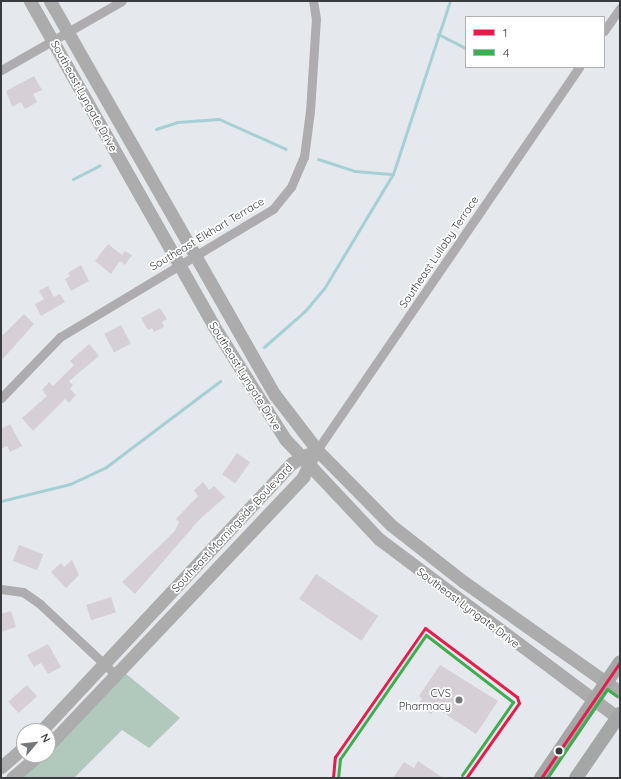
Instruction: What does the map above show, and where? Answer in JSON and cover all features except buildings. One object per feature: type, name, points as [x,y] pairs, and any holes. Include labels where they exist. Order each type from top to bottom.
[{"type":"main road","points":[[541,778],[620,662]]},
{"type":"main road","points":[[576,778],[619,717]]},
{"type":"street","name":"Southeast Lyngate Drive","points":[[30,1],[179,265],[262,407],[304,461],[379,539],[594,701],[619,717]]},
{"type":"street","name":"Southeast Lyngate Drive","points":[[50,1],[194,257],[276,395],[317,450],[391,525],[464,582],[620,692]]},
{"type":"street","points":[[1,70],[66,31],[122,1]]},
{"type":"street","name":"Southeast Elkhart Terrace","points":[[1,398],[60,337],[272,209],[290,187],[304,157],[310,111],[316,19],[313,1]]},
{"type":"street","points":[[605,30],[620,8]]},
{"type":"street","name":"Southeast Lullaby Terrace","points":[[317,450],[578,68]]},
{"type":"street","name":"Southeast Morningside Boulevard","points":[[49,723],[202,559],[317,450]]},
{"type":"street","name":"Southeast Morningside Boulevard","points":[[56,738],[303,477],[304,461]]},
{"type":"street","points":[[202,559],[214,571]]},
{"type":"street","points":[[1,588],[23,592],[40,604],[116,675]]},
{"type":"street","points":[[1,767],[16,754]]},
{"type":"street","points":[[12,778],[29,763]]},
{"type":"green space","points":[[125,673],[180,718],[149,748],[122,730],[74,778],[20,778],[37,763],[56,763],[56,746],[69,734]]},
{"type":"waterway","points":[[264,347],[305,311],[325,287],[393,174],[450,1]]},
{"type":"waterway","points":[[438,34],[465,48]]},
{"type":"waterway","points":[[156,129],[177,122],[219,119],[286,149]]},
{"type":"waterway","points":[[318,159],[355,171],[393,174]]},
{"type":"waterway","points":[[73,179],[100,165]]},
{"type":"waterway","points":[[1,501],[70,484],[106,467],[220,381]]},
{"type":"transit line","name":"1","points":[[333,778],[335,757],[425,628],[517,697],[519,703],[466,778]]},
{"type":"transit line","name":"4","points":[[338,778],[340,759],[426,635],[513,702],[462,775]]},
{"type":"transit line","name":"1","points":[[541,778],[620,662]]},
{"type":"transit line","name":"4","points":[[547,778],[607,689],[617,696]]},
{"type":"place","name":"CVS Pharmacy","points":[[459,700]]}]
